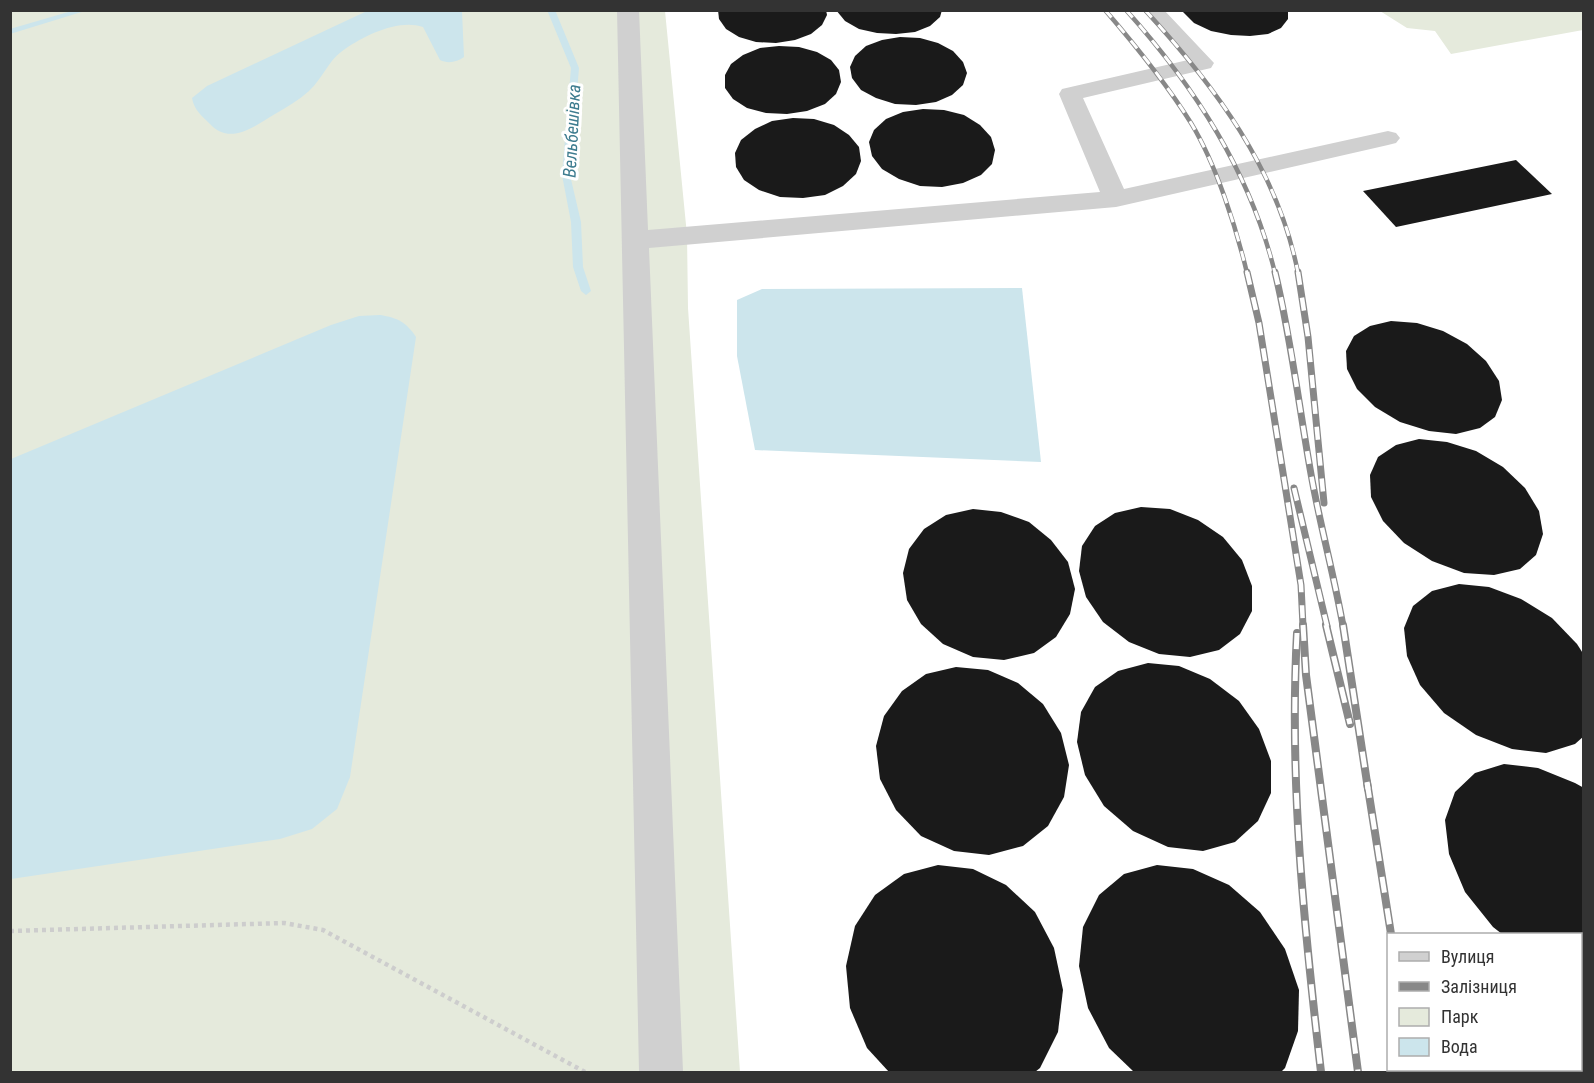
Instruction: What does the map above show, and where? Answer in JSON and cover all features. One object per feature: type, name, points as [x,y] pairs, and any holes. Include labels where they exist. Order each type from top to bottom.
[{"type":"street","points":[[628,10],[637,240],[661,1072]]},
{"type":"street","points":[[1116,199],[1070,94],[1203,63],[1152,10]]},
{"type":"street","points":[[637,240],[1116,199],[1388,138]]},
{"type":"path","points":[[10,931],[284,923],[323,930],[585,1072]]},
{"type":"green space","points":[[10,11],[665,11],[687,235],[688,308],[740,1072],[11,1072]]},
{"type":"green space","points":[[1380,11],[1583,11],[1583,30],[1451,54],[1435,31],[1407,28]]},
{"type":"water","points":[[367,11],[462,11],[464,57],[452,62],[440,60],[423,27],[403,25],[372,34],[339,53],[314,86],[305,94],[243,132],[234,134],[218,130],[201,115],[195,106],[192,98],[207,86]]},
{"type":"water","points":[[1022,288],[1041,462],[755,450],[737,356],[737,300],[762,289]]},
{"type":"water","points":[[380,315],[401,322],[416,337],[350,777],[337,809],[312,829],[280,839],[11,879],[11,459],[331,325],[359,316]]},
{"type":"building","points":[[718,10],[826,10],[827,15],[822,25],[811,34],[795,40],[776,43],[756,42],[739,37],[726,29],[719,19]]},
{"type":"building","points":[[836,10],[942,10],[940,17],[930,26],[915,32],[896,34],[859,29],[845,21]]},
{"type":"building","points":[[1181,10],[1288,10],[1288,19],[1281,28],[1268,34],[1231,35],[1211,31],[1194,23]]},
{"type":"building","points":[[900,37],[920,38],[938,43],[953,51],[963,62],[967,73],[963,85],[952,95],[936,102],[916,105],[895,104],[861,90],[852,78],[850,67],[855,56],[866,46]]},
{"type":"building","points":[[799,47],[817,52],[831,60],[839,70],[841,82],[836,94],[825,104],[807,111],[787,114],[766,113],[747,108],[733,99],[725,88],[725,75],[731,64],[743,55],[760,48]]},
{"type":"building","points":[[923,109],[944,110],[964,115],[980,125],[991,137],[995,150],[992,164],[981,175],[963,183],[942,187],[920,186],[899,179],[882,169],[872,156],[869,142],[874,130],[886,119],[903,112]]},
{"type":"building","points":[[793,118],[814,119],[834,125],[849,135],[859,147],[861,161],[856,174],[843,186],[825,195],[803,198],[780,197],[759,190],[744,180],[736,167],[735,153],[741,140],[755,129],[772,121]]},
{"type":"building","points":[[1516,160],[1552,194],[1396,227],[1363,191]]},
{"type":"building","points":[[1391,321],[1417,323],[1443,331],[1467,344],[1486,361],[1499,381],[1502,400],[1495,417],[1480,428],[1456,434],[1429,431],[1400,422],[1375,407],[1357,389],[1347,369],[1346,351],[1354,336],[1370,326]]},
{"type":"building","points":[[1419,439],[1447,442],[1476,451],[1503,467],[1525,488],[1539,511],[1543,534],[1536,555],[1520,569],[1494,575],[1464,573],[1432,561],[1404,543],[1383,521],[1371,497],[1370,475],[1378,457],[1396,445]]},
{"type":"building","points":[[1141,507],[1170,509],[1198,520],[1223,537],[1242,560],[1252,586],[1252,611],[1240,634],[1219,650],[1190,657],[1159,654],[1129,642],[1103,622],[1086,597],[1079,571],[1082,546],[1095,526],[1115,513]]},
{"type":"building","points":[[973,509],[1001,512],[1029,522],[1051,540],[1068,562],[1075,589],[1070,614],[1056,637],[1034,653],[1004,660],[973,657],[943,644],[921,624],[907,600],[903,573],[909,549],[924,529],[946,515]]},
{"type":"building","points":[[1459,584],[1489,587],[1521,599],[1552,618],[1577,644],[1584,655],[1584,736],[1575,744],[1546,753],[1512,749],[1476,735],[1444,713],[1420,685],[1407,656],[1404,628],[1413,606],[1432,591]]},
{"type":"building","points":[[1148,663],[1179,666],[1210,679],[1239,701],[1259,729],[1271,761],[1271,793],[1258,821],[1235,842],[1203,851],[1168,847],[1133,831],[1104,806],[1085,775],[1077,742],[1081,712],[1095,687],[1118,671]]},
{"type":"building","points":[[956,667],[988,670],[1018,683],[1043,704],[1061,733],[1069,765],[1064,797],[1048,826],[1023,846],[989,855],[954,851],[921,836],[896,810],[880,779],[876,746],[884,716],[902,691],[926,674]]},
{"type":"building","points":[[1504,764],[1538,768],[1584,788],[1584,975],[1582,975],[1582,933],[1501,933],[1493,927],[1465,892],[1449,854],[1445,820],[1455,792],[1475,773]]},
{"type":"building","points":[[938,865],[973,869],[1006,885],[1035,912],[1054,948],[1063,990],[1058,1032],[1040,1068],[1035,1072],[889,1072],[867,1048],[850,1008],[846,966],[855,926],[875,895],[904,874]]},
{"type":"building","points":[[1157,865],[1193,869],[1229,885],[1260,912],[1285,949],[1299,990],[1298,1031],[1285,1068],[1281,1072],[1134,1072],[1109,1048],[1088,1008],[1079,966],[1083,927],[1099,895],[1124,874]]},
{"type":"building","points":[[1582,997],[1584,997],[1584,1072],[1495,1072],[1582,1071]]},
{"type":"waterway","name":"Вельбешівка","points":[[10,32],[85,10]]},
{"type":"waterway","name":"Вельбешівка","points":[[551,10],[575,68],[566,175],[576,222],[578,267],[586,291]]},
{"type":"railway","points":[[1105,10],[1161,79],[1200,139],[1224,196],[1247,273]]},
{"type":"railway","points":[[1126,10],[1175,69],[1217,132],[1251,200],[1275,273]]},
{"type":"railway","points":[[1145,10],[1196,69],[1240,131],[1276,199],[1289,235],[1298,273]]},
{"type":"railway","points":[[1247,272],[1259,323],[1301,585],[1303,626]]},
{"type":"railway","points":[[1275,272],[1315,493],[1343,626]]},
{"type":"railway","points":[[1298,272],[1308,337],[1324,503]]},
{"type":"railway","points":[[1294,488],[1327,626]]},
{"type":"railway","points":[[1303,625],[1306,675],[1358,1072]]},
{"type":"railway","points":[[1326,625],[1350,724]]},
{"type":"railway","points":[[1343,625],[1368,789]]},
{"type":"railway","points":[[1297,633],[1295,744],[1300,853],[1321,1072]]},
{"type":"railway","points":[[1367,782],[1391,933]]}]
